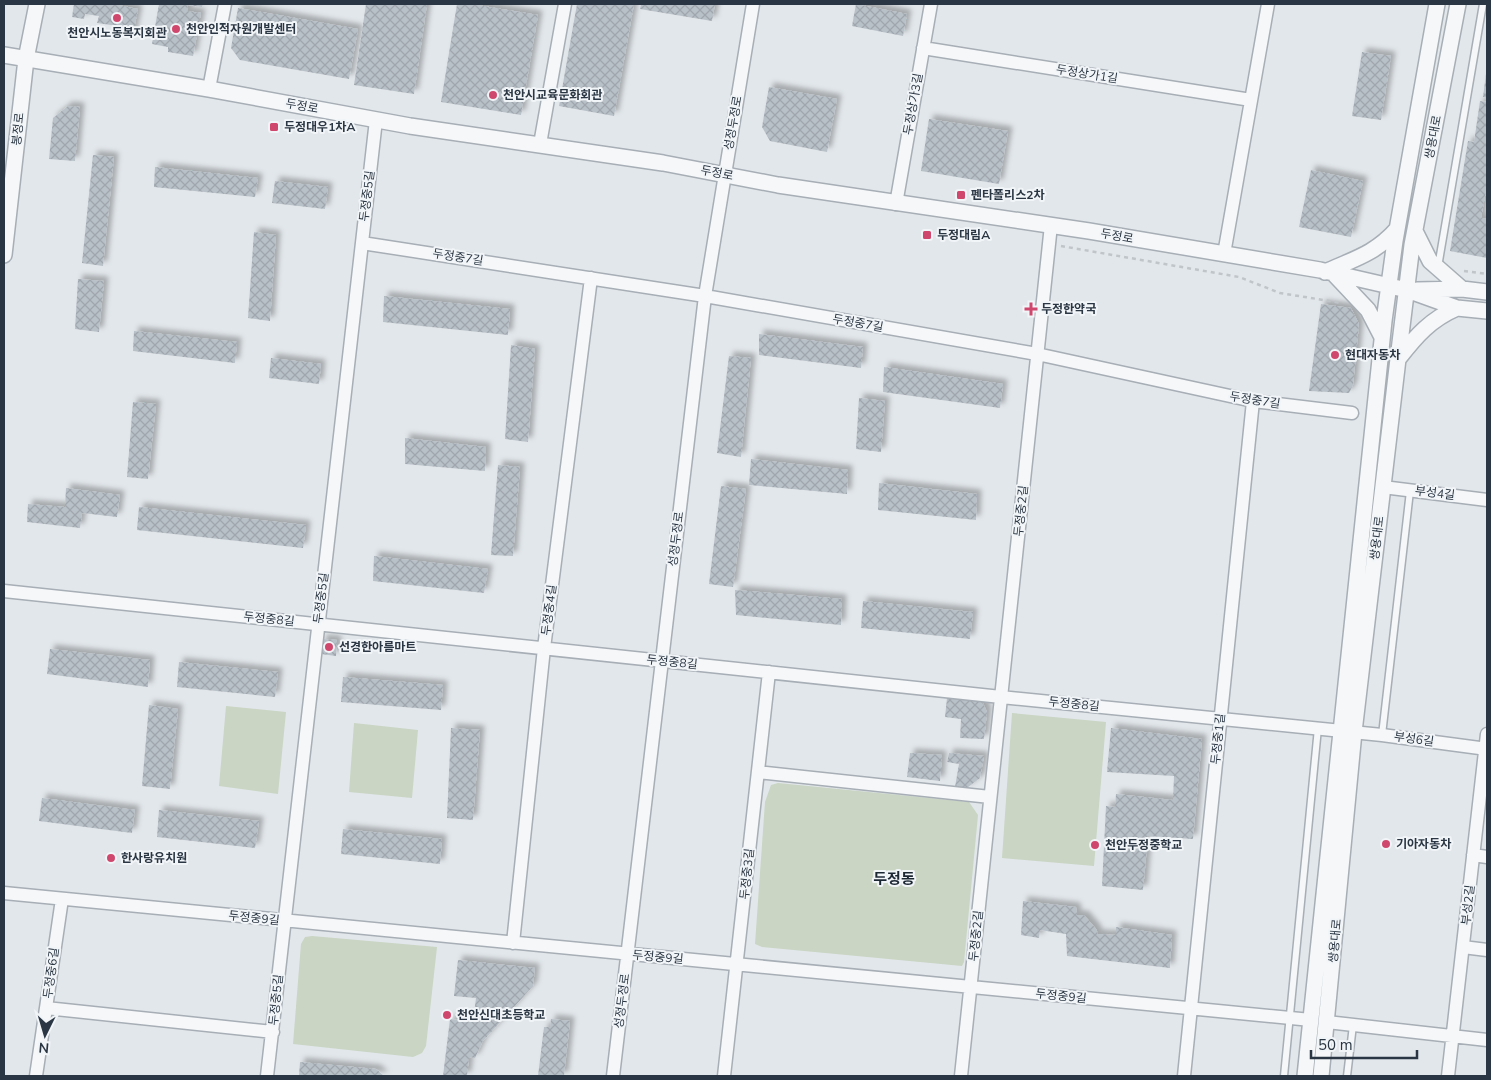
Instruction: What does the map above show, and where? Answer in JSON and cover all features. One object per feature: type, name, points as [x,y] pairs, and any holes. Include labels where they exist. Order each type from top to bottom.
[{"type":"street","name":"봉정로","points":[[4,256],[26,59],[37,4]]},
{"type":"street","points":[[210,89],[225,4]]},
{"type":"street","points":[[540,144],[565,4]]},
{"type":"street","name":"성정두정로","points":[[613,1076],[705,296],[753,4]]},
{"type":"street","name":"두정상가3길","points":[[896,204],[931,4]]},
{"type":"street","points":[[1224,254],[1268,4]]},
{"type":"street","name":"쌍용대로","points":[[1321,1076],[1327,1022],[1347,731],[1382,337],[1397,229],[1437,4]]},
{"type":"street","name":"쌍용대로","points":[[1305,1076],[1347,731],[1382,487],[1415,230],[1458,4]]},
{"type":"street","name":"두정로","points":[[4,47],[26,59]]},
{"type":"street","name":"두정상가1길","points":[[923,48],[1251,100]]},
{"type":"street","name":"두정로","points":[[4,55],[210,89],[376,120],[663,163],[896,204],[1051,225],[1224,254],[1325,272],[1407,290],[1457,308],[1487,311]]},
{"type":"street","name":"두정중5길","points":[[267,1076],[376,120]]},
{"type":"street","name":"두정중2길","points":[[961,1076],[1051,225]]},
{"type":"street","points":[[1325,272],[1361,258],[1387,241],[1397,229]]},
{"type":"street","points":[[1415,230],[1430,261],[1462,288]]},
{"type":"street","name":"두정중7길","points":[[362,243],[705,296],[1037,354],[1253,401],[1352,413]]},
{"type":"street","points":[[1325,272],[1338,277],[1366,307],[1382,337]]},
{"type":"street","name":"두정중4길","points":[[513,943],[544,648],[591,278]]},
{"type":"street","name":"두정로","points":[[1407,290],[1462,288],[1487,292]]},
{"type":"street","points":[[1398,359],[1429,323],[1442,314],[1457,308]]},
{"type":"street","name":"두정중1길","points":[[1184,1076],[1253,401]]},
{"type":"street","name":"부성4길","points":[[1382,487],[1487,500]]},
{"type":"street","name":"두정중8길","points":[[4,591],[1001,697],[1347,731]]},
{"type":"street","name":"두정중3길","points":[[724,1076],[769,672]]},
{"type":"street","name":"부성6길","points":[[1347,731],[1486,749]]},
{"type":"street","name":"부성2길","points":[[1448,1076],[1487,734]]},
{"type":"street","points":[[758,772],[990,797]]},
{"type":"street","points":[[1473,856],[1487,857]]},
{"type":"street","name":"두정중9길","points":[[4,893],[1311,1020]]},
{"type":"street","name":"두정중6길","points":[[36,1076],[62,899]]},
{"type":"street","points":[[1463,947],[1487,950]]},
{"type":"street","points":[[46,1008],[273,1032]]},
{"type":"street","points":[[1327,1022],[1487,1040]]},
{"type":"lane","points":[[1438,268],[1483,4]]},
{"type":"lane","points":[[1382,735],[1410,490]]},
{"type":"lane","points":[[1284,1076],[1318,728]]},
{"type":"lane","points":[[1347,1076],[1353,1025]]},
{"type":"path","points":[[1049,244],[1239,277],[1280,293],[1366,307]]},
{"type":"path","points":[[1456,270],[1487,274]]},
{"type":"green space","points":[[226,706],[286,712],[278,794],[219,786]]},
{"type":"green space","points":[[1012,713],[1106,722],[1094,866],[1002,858]]},
{"type":"green space","points":[[354,723],[418,730],[412,798],[349,792]]},
{"type":"green space","points":[[778,783],[969,802],[978,815],[964,962],[962,966],[762,947],[755,944],[765,802],[771,785]]},
{"type":"green space","points":[[312,936],[437,947],[426,1046],[422,1053],[413,1057],[293,1044],[301,944],[305,937]]},
{"type":"building","name":"천안시노동복지회관","points":[[74,4],[113,4],[138,9],[133,34],[117,31],[118,26],[97,23],[99,16],[85,14],[84,19],[72,17]]},
{"type":"building","name":"천안인적자원개발센터","points":[[159,4],[203,4],[202,7],[188,5],[187,11],[201,13],[193,56],[168,52],[168,47],[152,44]]},
{"type":"building","points":[[366,4],[427,4],[414,94],[354,85]]},
{"type":"building","points":[[457,4],[471,4],[538,15],[521,115],[441,102]]},
{"type":"building","points":[[577,4],[634,4],[614,116],[559,106]]},
{"type":"building","points":[[641,4],[715,4],[712,21],[640,9]]},
{"type":"building","points":[[856,4],[907,14],[903,36],[852,26]]},
{"type":"building","points":[[238,8],[358,29],[349,79],[240,60],[231,48]]},
{"type":"building","points":[[1362,52],[1391,56],[1381,120],[1352,116]]},
{"type":"building","points":[[1487,74],[1487,98],[1483,97]]},
{"type":"building","points":[[769,87],[837,99],[827,152],[770,141],[762,127]]},
{"type":"building","points":[[1480,101],[1487,102],[1487,185],[1481,218],[1487,219],[1487,258],[1450,251],[1468,141],[1474,142]]},
{"type":"building","points":[[68,106],[80,107],[75,161],[49,159],[53,118]]},
{"type":"building","points":[[929,119],[1008,131],[999,184],[921,171]]},
{"type":"building","points":[[93,155],[114,157],[103,266],[82,263]]},
{"type":"building","points":[[155,167],[258,178],[255,197],[154,187]]},
{"type":"building","points":[[1311,170],[1363,181],[1351,237],[1299,227]]},
{"type":"building","points":[[275,181],[328,187],[325,209],[272,203]]},
{"type":"building","points":[[254,232],[276,235],[270,321],[248,318]]},
{"type":"building","points":[[78,279],[104,281],[99,332],[75,329]]},
{"type":"building","points":[[384,296],[510,309],[508,335],[383,322]]},
{"type":"building","name":"현대자동차","points":[[1321,304],[1351,308],[1359,324],[1353,385],[1349,393],[1309,391]]},
{"type":"building","points":[[134,331],[237,342],[235,363],[133,351]]},
{"type":"building","points":[[759,334],[863,347],[861,368],[759,355]]},
{"type":"building","points":[[511,345],[535,349],[528,442],[505,439]]},
{"type":"building","points":[[729,356],[751,358],[741,457],[717,453]]},
{"type":"building","points":[[271,358],[321,364],[319,384],[269,378]]},
{"type":"building","points":[[884,367],[1003,384],[1000,408],[883,392]]},
{"type":"building","points":[[859,398],[885,401],[881,452],[856,449]]},
{"type":"building","points":[[133,402],[156,404],[148,479],[127,477]]},
{"type":"building","points":[[405,438],[486,447],[485,471],[405,464]]},
{"type":"building","points":[[751,459],[848,470],[847,494],[749,485]]},
{"type":"building","points":[[498,465],[520,467],[513,556],[491,555]]},
{"type":"building","points":[[879,483],[977,494],[976,520],[878,510]]},
{"type":"building","points":[[721,486],[746,489],[733,587],[709,584]]},
{"type":"building","points":[[66,488],[120,495],[117,517],[82,513],[80,528],[27,522],[28,504],[65,507]]},
{"type":"building","points":[[139,507],[306,525],[303,548],[137,530]]},
{"type":"building","points":[[374,556],[488,569],[484,593],[373,581]]},
{"type":"building","points":[[735,590],[842,599],[841,625],[736,615]]},
{"type":"building","points":[[863,601],[973,612],[970,639],[861,628]]},
{"type":"building","name":"선경한아름마트","points":[[322,639],[337,640],[336,656],[321,654]]},
{"type":"building","points":[[50,649],[150,660],[148,687],[47,674]]},
{"type":"building","points":[[179,662],[278,672],[275,697],[177,687]]},
{"type":"building","points":[[343,677],[443,685],[441,710],[341,702]]},
{"type":"building","points":[[947,698],[982,701],[987,712],[984,739],[960,738],[961,719],[945,717]]},
{"type":"building","points":[[149,705],[178,709],[170,789],[142,786]]},
{"type":"building","points":[[451,728],[480,730],[473,820],[447,818]]},
{"type":"building","points":[[1111,728],[1202,739],[1193,839],[1148,836],[1143,890],[1102,886],[1106,806],[1115,807],[1116,794],[1173,800],[1174,776],[1107,772]]},
{"type":"building","points":[[910,753],[942,755],[940,781],[907,777]]},
{"type":"building","points":[[949,753],[984,756],[980,778],[967,788],[955,787],[959,764],[947,762]]},
{"type":"building","points":[[42,798],[135,810],[132,833],[39,821]]},
{"type":"building","points":[[159,810],[259,821],[255,848],[157,837]]},
{"type":"building","points":[[343,829],[442,839],[440,864],[341,854]]},
{"type":"building","points":[[1023,901],[1076,907],[1077,915],[1084,915],[1098,934],[1116,935],[1116,927],[1172,935],[1170,968],[1067,956],[1066,934],[1040,930],[1039,938],[1021,935]]},
{"type":"building","points":[[458,960],[535,968],[533,986],[483,1041],[475,1058],[469,1057],[467,1076],[443,1076],[450,1019],[473,1022],[476,998],[454,996]]},
{"type":"building","points":[[551,1019],[570,1021],[564,1076],[538,1076],[544,1027],[550,1027]]},
{"type":"building","points":[[300,1062],[376,1069],[384,1076],[299,1076]]},
{"type":"place","name":"천안시노동복지회관","points":[[117,18]]},
{"type":"place","name":"천안인적자원개발센터","points":[[176,29]]},
{"type":"place","name":"천안시교육문화회관","points":[[493,95]]},
{"type":"place","name":"두정대우1차A","points":[[274,127]]},
{"type":"place","name":"펜타폴리스2차","points":[[961,195]]},
{"type":"place","name":"두정대림A","points":[[927,235]]},
{"type":"place","name":"두정한약국","points":[[1031,309]]},
{"type":"place","name":"현대자동차","points":[[1335,355]]},
{"type":"place","name":"선경한아름마트","points":[[329,647]]},
{"type":"place","name":"기아자동차","points":[[1386,844]]},
{"type":"place","name":"천안두정중학교","points":[[1095,845]]},
{"type":"place","name":"한사랑유치원","points":[[111,858]]},
{"type":"place","name":"천안신대초등학교","points":[[447,1015]]},
{"type":"district","name":"두정동","points":[[894,879]]}]
